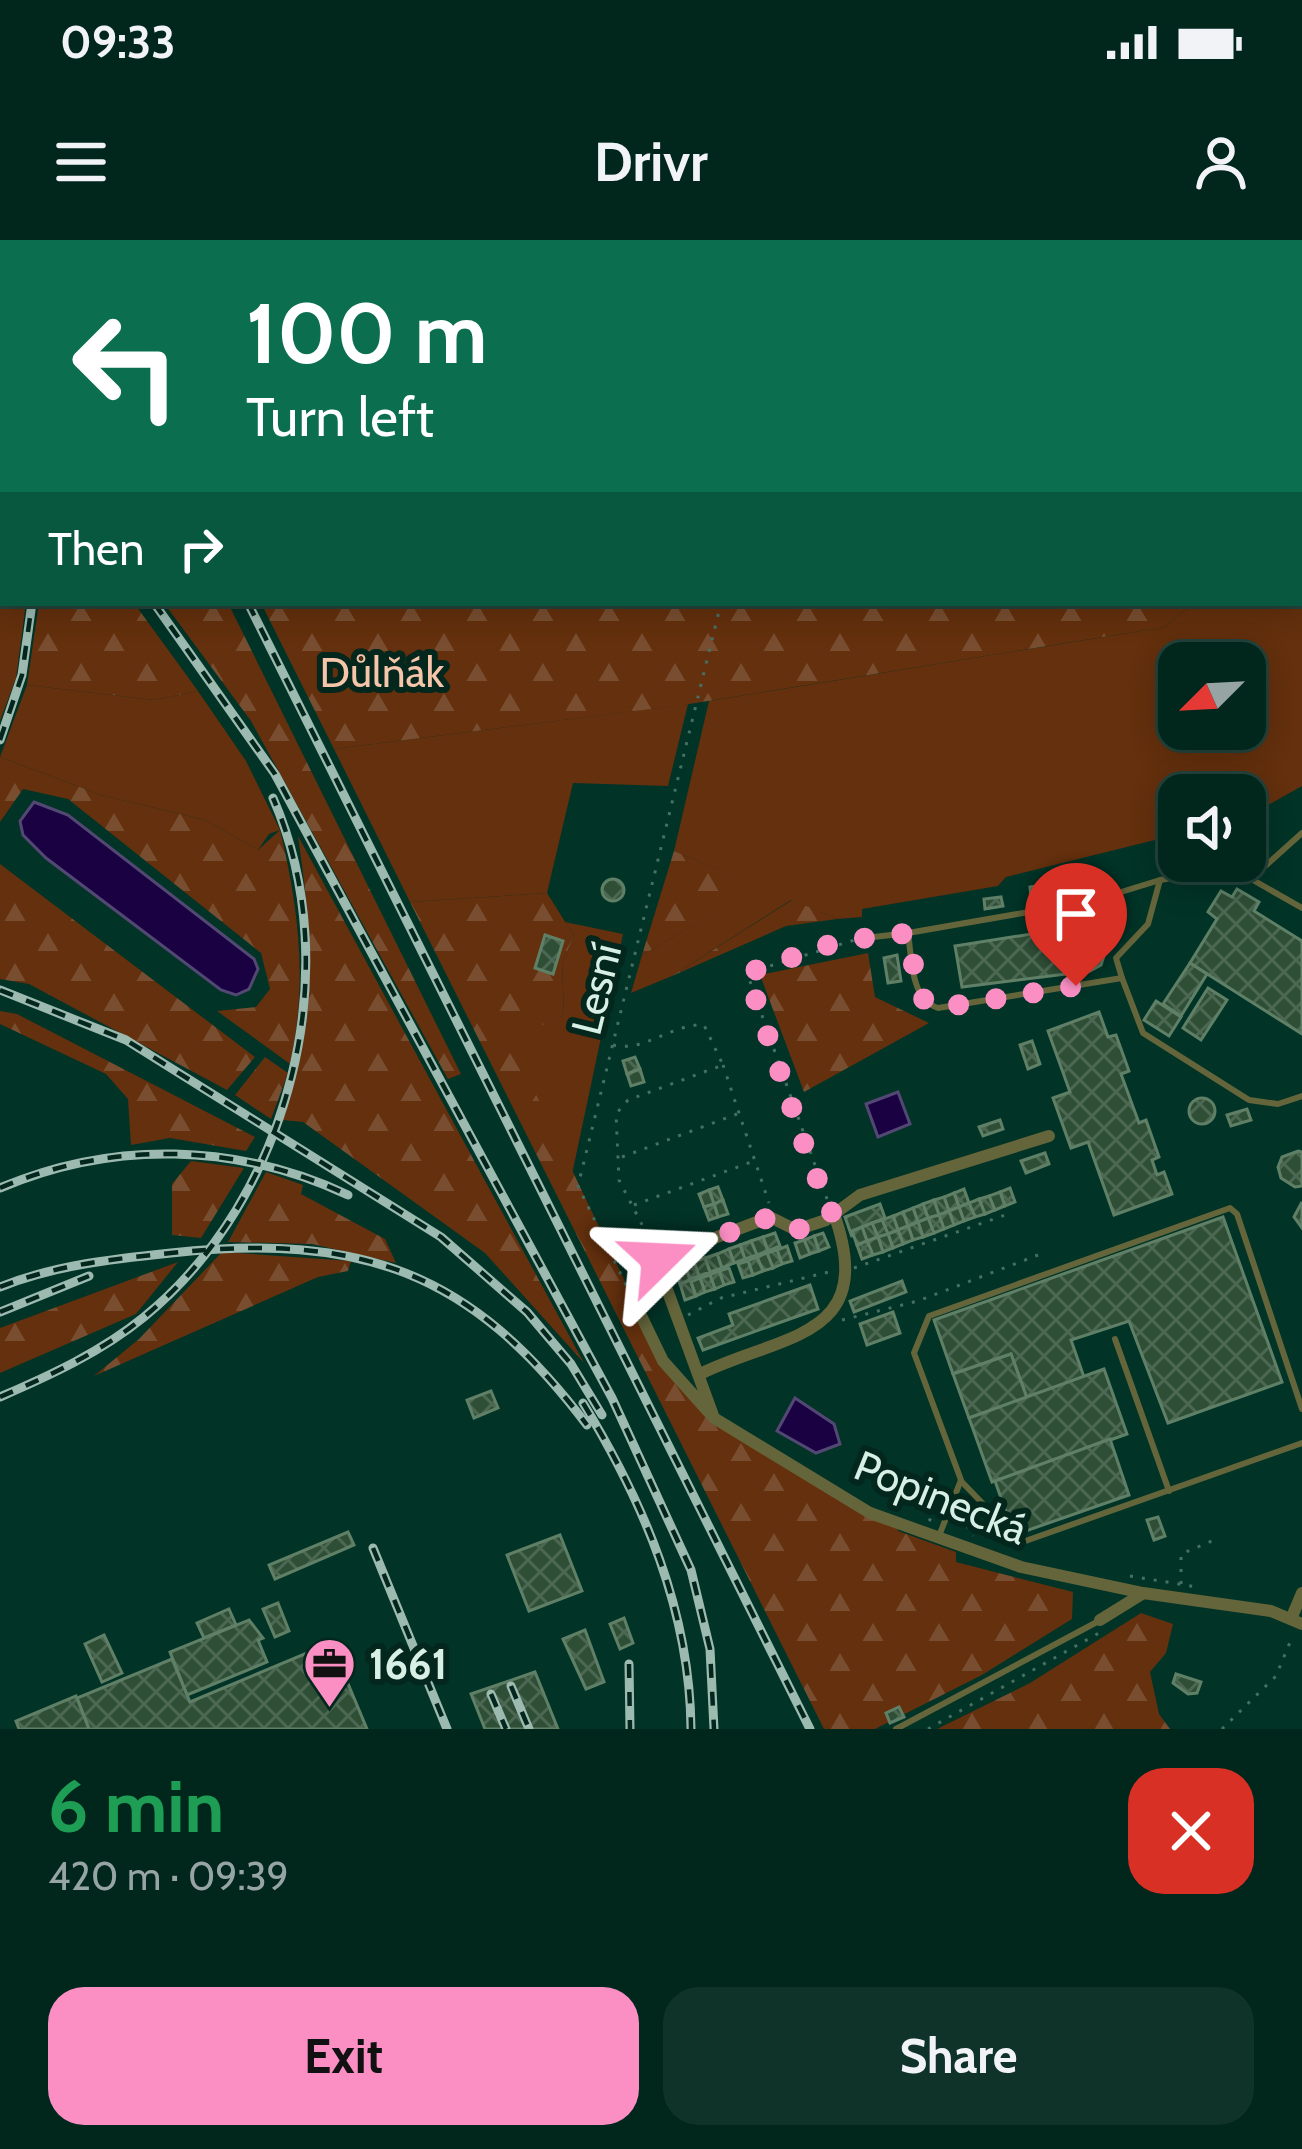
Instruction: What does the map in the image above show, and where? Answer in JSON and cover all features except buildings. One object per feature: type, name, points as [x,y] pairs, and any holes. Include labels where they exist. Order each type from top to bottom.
[{"type":"street","points":[[659,1259],[770,1217],[796,1230],[826,1220],[833,1210],[860,1195],[1049,1136]]},
{"type":"street","points":[[702,1373],[807,1332],[828,1318],[845,1270],[833,1210]]},
{"type":"street","points":[[632,1298],[665,1283],[702,1373],[714,1418]]},
{"type":"street","name":"Popinecká","points":[[632,1298],[663,1361],[714,1418],[870,1513],[1021,1567],[1143,1593],[1271,1611],[1297,1622]]},
{"type":"street","points":[[1100,1620],[1143,1593]]},
{"type":"street","points":[[1297,1622],[1302,1593]]},
{"type":"lane","points":[[1266,866],[1302,833]]},
{"type":"lane","points":[[865,938],[1092,901],[1158,881]]},
{"type":"lane","points":[[1159,882],[1148,924],[1116,958],[1143,1033],[1249,1100],[1278,1104],[1302,1096]]},
{"type":"lane","points":[[1260,882],[1302,908]]},
{"type":"lane","points":[[908,933],[919,996],[938,1008],[1122,978]]},
{"type":"lane","points":[[1302,1409],[1237,1214],[1230,1208],[929,1316],[914,1353],[961,1480],[978,1494],[1008,1544],[1302,1443]]},
{"type":"lane","points":[[1115,1340],[1169,1491]]},
{"type":"lane","points":[[938,1538],[961,1480]]},
{"type":"lane","points":[[896,1729],[1100,1620]]},
{"type":"path","name":"Lesní","points":[[632,1298],[578,1186],[720,606]]},
{"type":"path","points":[[833,1210],[812,1168],[747,973],[840,941],[865,938]]},
{"type":"path","points":[[613,1045],[628,1048],[677,1028],[704,1024],[769,1192],[770,1217]]},
{"type":"path","points":[[659,1259],[619,1180],[615,1126],[628,1100],[723,1065]]},
{"type":"path","points":[[620,1157],[738,1113]]},
{"type":"path","points":[[629,1205],[756,1160]]},
{"type":"path","points":[[828,1318],[852,1321],[1038,1255]]},
{"type":"path","points":[[922,1532],[939,1501],[968,1520],[976,1544]]},
{"type":"path","points":[[1119,1574],[1214,1590]]},
{"type":"path","points":[[1222,1729],[1276,1676],[1297,1622]]},
{"type":"green space","points":[[0,606],[26,606],[16,678],[0,721]]},
{"type":"green space","points":[[39,606],[136,606],[198,691],[154,700],[27,685]]},
{"type":"green space","points":[[166,606],[229,606],[461,1074],[448,1079],[251,721]]},
{"type":"green space","name":"Důlňák","points":[[262,606],[1190,606],[1165,627],[683,705],[334,749]]},
{"type":"green space","points":[[1190,606],[1302,606],[1302,786],[1266,806],[1266,774],[1158,774],[1158,839],[1006,877],[998,886],[862,909],[862,917],[837,919],[791,900],[672,976],[631,993],[642,955],[760,887],[674,851],[709,701],[1165,627]]},
{"type":"green space","points":[[27,685],[154,700],[198,691],[246,761],[280,830],[269,834],[258,850],[205,820],[101,795],[0,757]]},
{"type":"green space","points":[[688,704],[668,786],[573,783],[547,893],[410,902],[334,749]]},
{"type":"green space","points":[[0,757],[101,795],[205,820],[258,850],[280,830],[299,947],[299,1005],[290,1064],[217,1011],[256,1007],[270,989],[261,953],[68,799],[23,789],[0,822]]},
{"type":"green space","points":[[298,836],[584,1363],[485,1253],[303,1122],[282,1120],[300,1045],[308,980],[307,913]]},
{"type":"green space","points":[[674,851],[761,887],[642,955]]},
{"type":"green space","points":[[0,864],[255,1057],[227,1090],[29,984],[0,979]]},
{"type":"green space","points":[[547,893],[574,936],[562,963],[564,1015],[510,1040],[663,1361],[714,1418],[896,1522],[898,1531],[956,1552],[956,1562],[1073,1592],[1072,1619],[982,1675],[875,1729],[824,1729],[410,902]]},
{"type":"green space","points":[[792,900],[837,919],[786,926],[672,976]]},
{"type":"green space","points":[[565,922],[623,934],[571,1179],[509,1039],[564,1015],[562,963],[574,936]]},
{"type":"green space","points":[[868,953],[875,997],[929,1023],[804,1092],[760,975]]},
{"type":"green space","points":[[0,1011],[17,1014],[255,1137],[246,1151],[170,1138],[131,1145],[128,1099],[106,1074],[0,1024]]},
{"type":"green space","points":[[265,1057],[288,1073],[271,1119],[235,1095]]},
{"type":"green space","points":[[191,1161],[244,1168],[201,1238],[172,1235],[172,1184]]},
{"type":"green space","points":[[266,1172],[303,1185],[301,1194],[385,1239],[396,1263],[312,1244],[228,1242]]},
{"type":"green space","points":[[222,1252],[351,1261],[348,1271],[318,1277],[94,1376],[139,1339]]},
{"type":"green space","points":[[178,1262],[136,1314],[0,1373],[0,1328]]},
{"type":"green space","points":[[1141,1613],[1173,1624],[1166,1653],[1150,1672],[1159,1714],[1170,1729],[937,1729],[1030,1683]]},
{"type":"shaded area","points":[[34,802],[68,815],[254,959],[258,969],[249,989],[236,995],[221,990],[46,858],[23,835],[20,821]]},
{"type":"shaded area","points":[[898,1092],[910,1124],[878,1137],[866,1104]]},
{"type":"shaded area","points":[[795,1398],[834,1424],[840,1444],[816,1453],[777,1431]]},
{"type":"railway","points":[[0,740],[22,675],[32,606]]},
{"type":"railway","points":[[156,606],[275,774],[612,1398],[691,1570],[710,1649],[714,1729]]},
{"type":"railway","points":[[249,606],[810,1729]]},
{"type":"railway","points":[[0,1397],[93,1352],[144,1317],[195,1268],[236,1210],[269,1146],[291,1077],[304,1006],[305,934],[295,865],[273,798]]},
{"type":"railway","points":[[0,990],[126,1040],[441,1237],[527,1312],[571,1364],[602,1415]]},
{"type":"railway","points":[[0,1188],[86,1162],[175,1154],[263,1165],[348,1195]]},
{"type":"railway","points":[[0,1287],[63,1268],[171,1253],[239,1248],[355,1258],[406,1273],[454,1297],[499,1330],[543,1372],[587,1425]]},
{"type":"railway","points":[[0,1312],[89,1276]]},
{"type":"railway","points":[[583,1403],[660,1559],[682,1642],[691,1729]]},
{"type":"railway","points":[[373,1548],[447,1729]]},
{"type":"railway","points":[[629,1664],[630,1729]]},
{"type":"railway","points":[[511,1686],[529,1729]]},
{"type":"railway","points":[[491,1694],[506,1729]]},
{"type":"place","name":"1661","points":[[330,1710]]},
{"type":"route","points":[[659,1259],[770,1217],[796,1230],[826,1220],[833,1210],[812,1168],[747,973],[840,941],[908,933],[919,996],[926,1005],[938,1008],[1076,986]]}]
